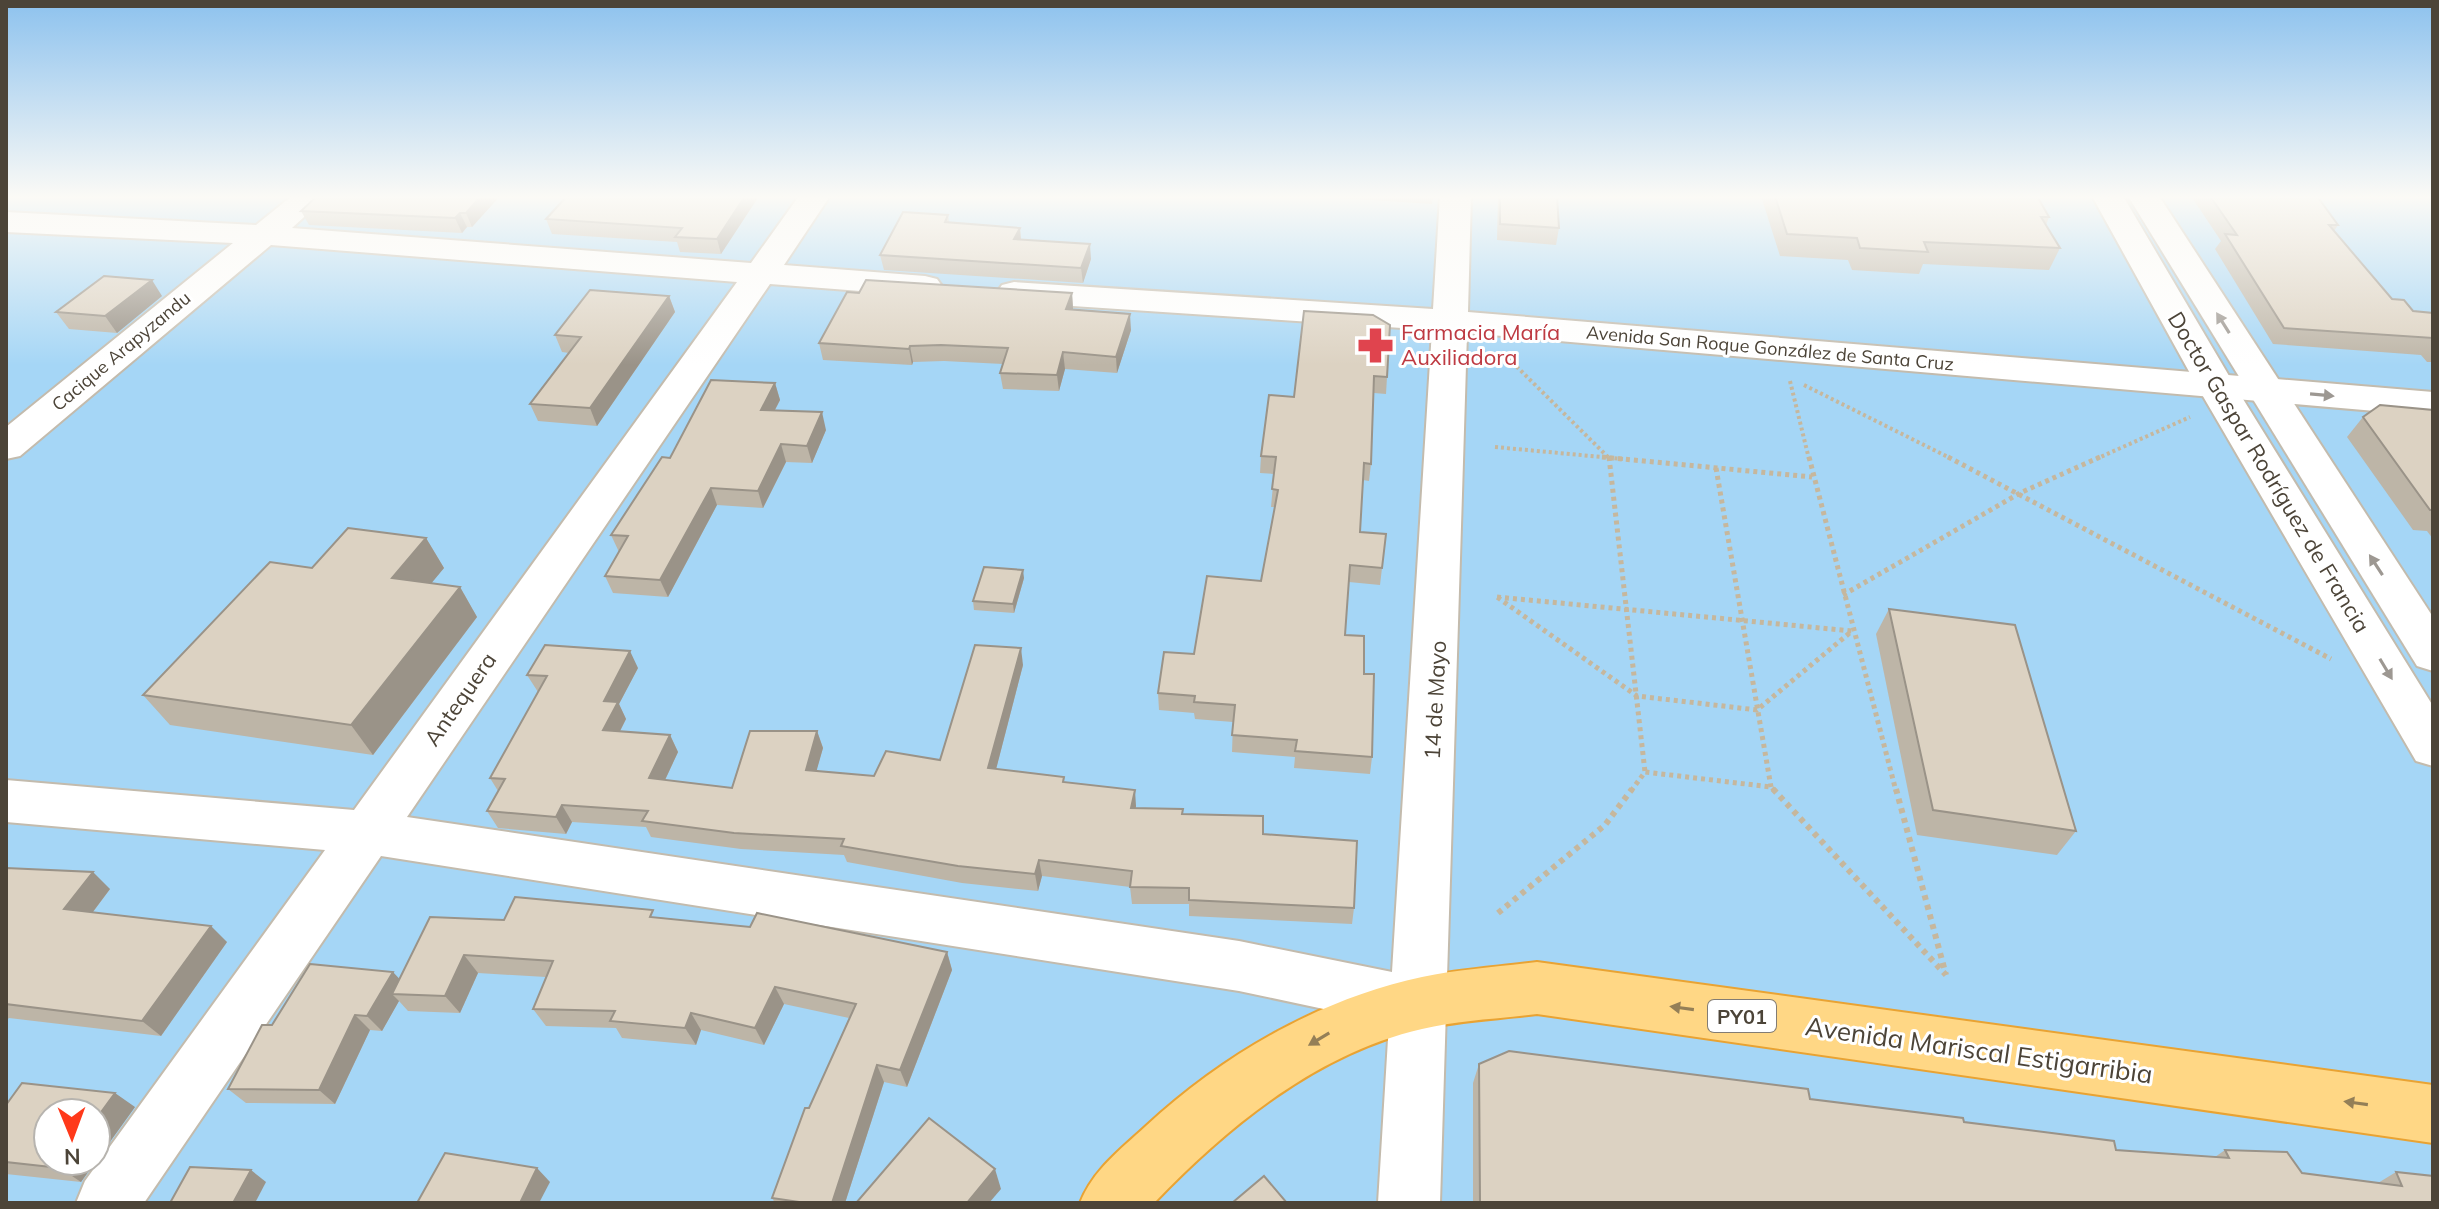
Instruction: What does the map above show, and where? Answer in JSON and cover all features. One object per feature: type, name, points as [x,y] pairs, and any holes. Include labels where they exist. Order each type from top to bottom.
[{"type":"highway","name":"Avenida Mariscal Estigarribia","points":[[1111,1203],[1153,1158],[1238,1089],[1332,1032],[1420,1004],[1537,988],[2433,1114]]},
{"type":"street","name":"Cacique Arapyzandu","points":[[6,447],[240,252]]},
{"type":"street","name":"Avenida San Roque González de Santa Cruz","points":[[479,252],[761,275],[1452,321],[2206,400],[2264,390],[2433,404]]},
{"type":"street","name":"Antequera","points":[[107,1203],[365,832],[776,252]]},
{"type":"street","name":"14 de Mayo","points":[[1409,1203],[1454,252]]},
{"type":"street","name":"Doctor Gaspar Rodríguez de Francia","points":[[2134,252],[2206,400],[2433,747]]},
{"type":"street","name":"Doctor Gaspar Rodríguez de Francia","points":[[2179,252],[2433,654]]},
{"type":"street","points":[[6,801],[365,832],[1239,966],[1420,1004]]},
{"type":"path","points":[[1498,913],[1605,825],[1645,772],[1610,458],[1501,351]]},
{"type":"path","points":[[1716,468],[1771,787],[1946,975],[1852,631],[1789,377],[2020,493],[2341,664]]},
{"type":"path","points":[[1843,595],[2020,493],[2206,400]]},
{"type":"path","points":[[1495,447],[1812,477]]},
{"type":"path","points":[[1497,597],[1742,621],[1852,631],[1757,710],[1637,696],[1497,597]]},
{"type":"path","points":[[1645,772],[1771,787]]},
{"type":"water","points":[[6,252],[2433,252],[2433,1203],[6,1203]]},
{"type":"building","points":[[881,252],[1087,252],[1081,268],[880,255]]},
{"type":"building","points":[[2237,252],[2352,252],[2392,299],[2404,300],[2413,311],[2433,313],[2433,338],[2284,328]]},
{"type":"building","points":[[104,276],[152,280],[105,316],[56,312]]},
{"type":"building","points":[[866,280],[1072,293],[1066,309],[1130,314],[1116,357],[1063,352],[1057,375],[1000,373],[1008,348],[941,345],[910,346],[909,349],[819,343],[847,292],[859,293]]},
{"type":"building","points":[[590,290],[669,296],[590,408],[530,404],[581,337],[555,335]]},
{"type":"building","points":[[1304,311],[1373,315],[1390,325],[1387,377],[1374,376],[1371,464],[1364,463],[1360,532],[1386,534],[1382,568],[1350,565],[1345,635],[1364,636],[1364,674],[1374,674],[1372,757],[1295,751],[1297,740],[1232,735],[1235,705],[1194,702],[1195,696],[1158,693],[1164,652],[1194,654],[1207,576],[1261,581],[1278,490],[1272,489],[1276,457],[1261,456],[1269,395],[1294,397]]},
{"type":"building","points":[[711,380],[775,383],[761,410],[822,412],[807,446],[781,444],[758,491],[711,488],[660,580],[605,576],[628,536],[611,535],[662,457],[670,458]]},
{"type":"building","points":[[2380,405],[2433,410],[2433,510],[2363,417]]},
{"type":"building","points":[[348,528],[426,538],[392,578],[460,587],[351,725],[143,695],[270,562],[312,568]]},
{"type":"building","points":[[984,567],[1023,570],[1013,604],[973,601]]},
{"type":"building","points":[[1889,609],[2015,625],[2076,831],[1933,810]]},
{"type":"building","points":[[545,645],[630,651],[604,701],[618,702],[603,730],[670,735],[649,778],[732,788],[750,731],[817,731],[806,770],[874,776],[886,751],[940,760],[975,645],[1021,648],[988,768],[1064,777],[1063,782],[1135,790],[1131,808],[1183,809],[1182,814],[1263,816],[1263,834],[1357,841],[1354,908],[1189,900],[1189,888],[1130,887],[1132,871],[1039,860],[1035,874],[958,866],[841,846],[844,839],[734,833],[642,821],[648,811],[562,805],[556,817],[487,811],[505,779],[490,778],[547,676],[527,675]]},
{"type":"building","points":[[6,868],[93,872],[64,909],[211,926],[142,1021],[6,1004]]},
{"type":"building","points":[[515,897],[653,910],[650,917],[750,927],[757,913],[947,952],[900,1070],[877,1065],[832,1203],[772,1198],[805,1108],[809,1108],[856,1004],[775,987],[755,1028],[691,1013],[685,1028],[610,1021],[615,1011],[533,1009],[553,961],[464,955],[445,996],[392,994],[430,917],[504,920]]},
{"type":"building","points":[[310,964],[393,972],[367,1016],[355,1015],[319,1090],[228,1089],[262,1025],[272,1025]]},
{"type":"building","points":[[1509,1051],[1808,1089],[1810,1099],[2114,1141],[2116,1150],[2229,1158],[2225,1150],[2287,1152],[2302,1173],[2402,1186],[2396,1172],[2433,1176],[2433,1203],[1480,1203],[1479,1064]]},
{"type":"building","points":[[22,1083],[115,1093],[112,1097],[32,1097],[32,1165],[6,1162],[6,1105]]},
{"type":"building","points":[[929,1118],[995,1169],[967,1203],[856,1203]]},
{"type":"building","points":[[445,1153],[537,1168],[520,1203],[417,1203]]},
{"type":"building","points":[[190,1167],[251,1170],[233,1203],[170,1203]]},
{"type":"building","points":[[1264,1176],[1287,1203],[1232,1203]]},
{"type":"place","name":"Farmacia María Auxiliadora","points":[[1375,345]]}]
